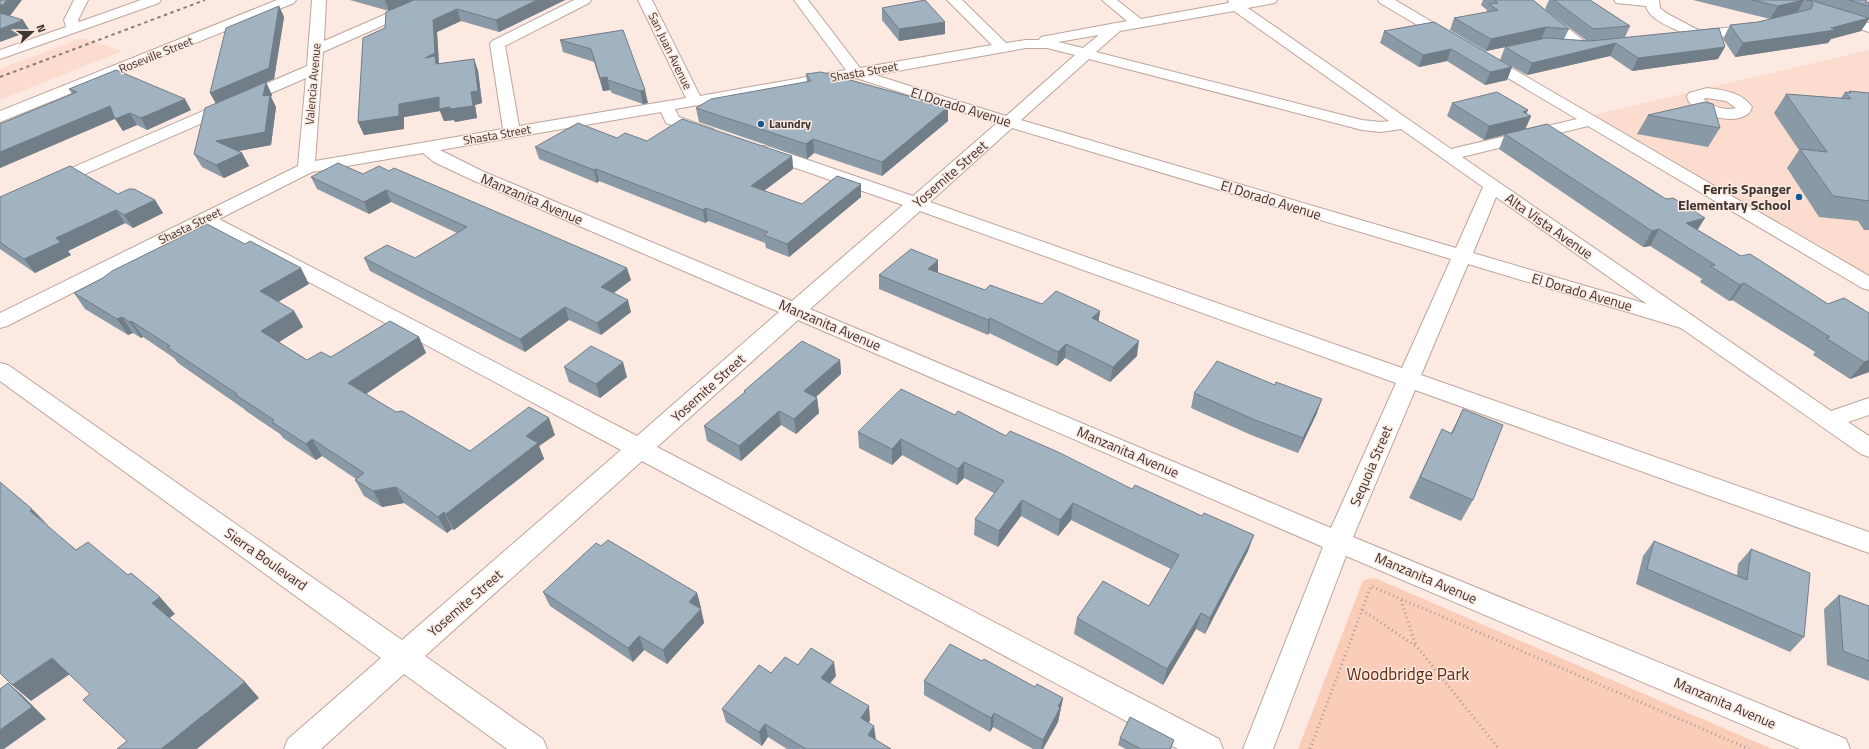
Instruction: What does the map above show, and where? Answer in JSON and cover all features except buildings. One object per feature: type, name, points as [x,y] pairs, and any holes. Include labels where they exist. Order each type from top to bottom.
[{"type":"street","points":[[78,27],[71,24],[71,20],[81,0]]},
{"type":"street","points":[[0,55],[154,0]]},
{"type":"street","name":"Roseville Street","points":[[0,117],[289,0]]},
{"type":"street","name":"Valencia Avenue","points":[[307,168],[306,159],[319,0]]},
{"type":"street","points":[[316,50],[429,0]]},
{"type":"street","points":[[512,132],[497,44],[584,0]]},
{"type":"street","name":"San Juan Avenue","points":[[645,0],[695,101]]},
{"type":"street","points":[[800,0],[856,73]]},
{"type":"street","points":[[954,0],[1004,48]]},
{"type":"street","points":[[1109,0],[1138,23]]},
{"type":"street","name":"Shasta Street","points":[[0,321],[307,168],[1004,48],[1235,3],[1270,0]]},
{"type":"street","points":[[1385,0],[1869,284]]},
{"type":"street","points":[[1621,0],[1652,1],[1653,9],[1661,16],[1698,36]]},
{"type":"street","points":[[1780,0],[1869,28]]},
{"type":"street","name":"Alta Vista Avenue","points":[[1235,3],[1688,324],[1869,448]]},
{"type":"street","points":[[1539,5],[1592,47],[1563,46]]},
{"type":"street","points":[[1677,38],[1750,30],[1770,25]]},
{"type":"street","name":"Yosemite Street","points":[[299,749],[1116,27]]},
{"type":"street","name":"Shasta Street","points":[[1026,44],[1047,44],[1179,76],[1362,125],[1381,127],[1404,124]]},
{"type":"street","points":[[0,206],[314,68]]},
{"type":"street","name":"El Dorado Avenue","points":[[856,73],[1009,122],[1688,324]]},
{"type":"street","points":[[666,106],[672,120],[724,138]]},
{"type":"street","points":[[1448,155],[1589,120]]},
{"type":"street","points":[[746,145],[916,203],[1869,544]]},
{"type":"street","name":"Manzanita Avenue","points":[[425,147],[440,158],[476,175],[1338,542],[1835,749]]},
{"type":"street","name":"Sequoia Street","points":[[1258,749],[1338,542],[1492,186]]},
{"type":"street","points":[[206,219],[1208,749]]},
{"type":"street","name":"Sierra Boulevard","points":[[0,370],[532,749]]},
{"type":"street","points":[[1829,420],[1869,406]]},
{"type":"path","points":[[1310,749],[1371,586],[1749,749]]},
{"type":"path","points":[[1401,599],[1417,647]]},
{"type":"path","points":[[1362,610],[1417,647],[1499,749]]},
{"type":"shaded area","points":[[82,38],[122,51],[0,100],[0,69]]},
{"type":"shaded area","name":"Ferris Spanger Elementary School","points":[[1869,50],[1869,279],[1589,116]]},
{"type":"green space","name":"Woodbridge Park","points":[[1372,578],[1772,749],[1298,749],[1362,583],[1364,580]]},
{"type":"railway","points":[[0,77],[205,0]]},
{"type":"place","name":"Laundry","points":[[761,124]]},
{"type":"place","name":"Ferris Spanger Elementary School","points":[[1799,197]]}]
